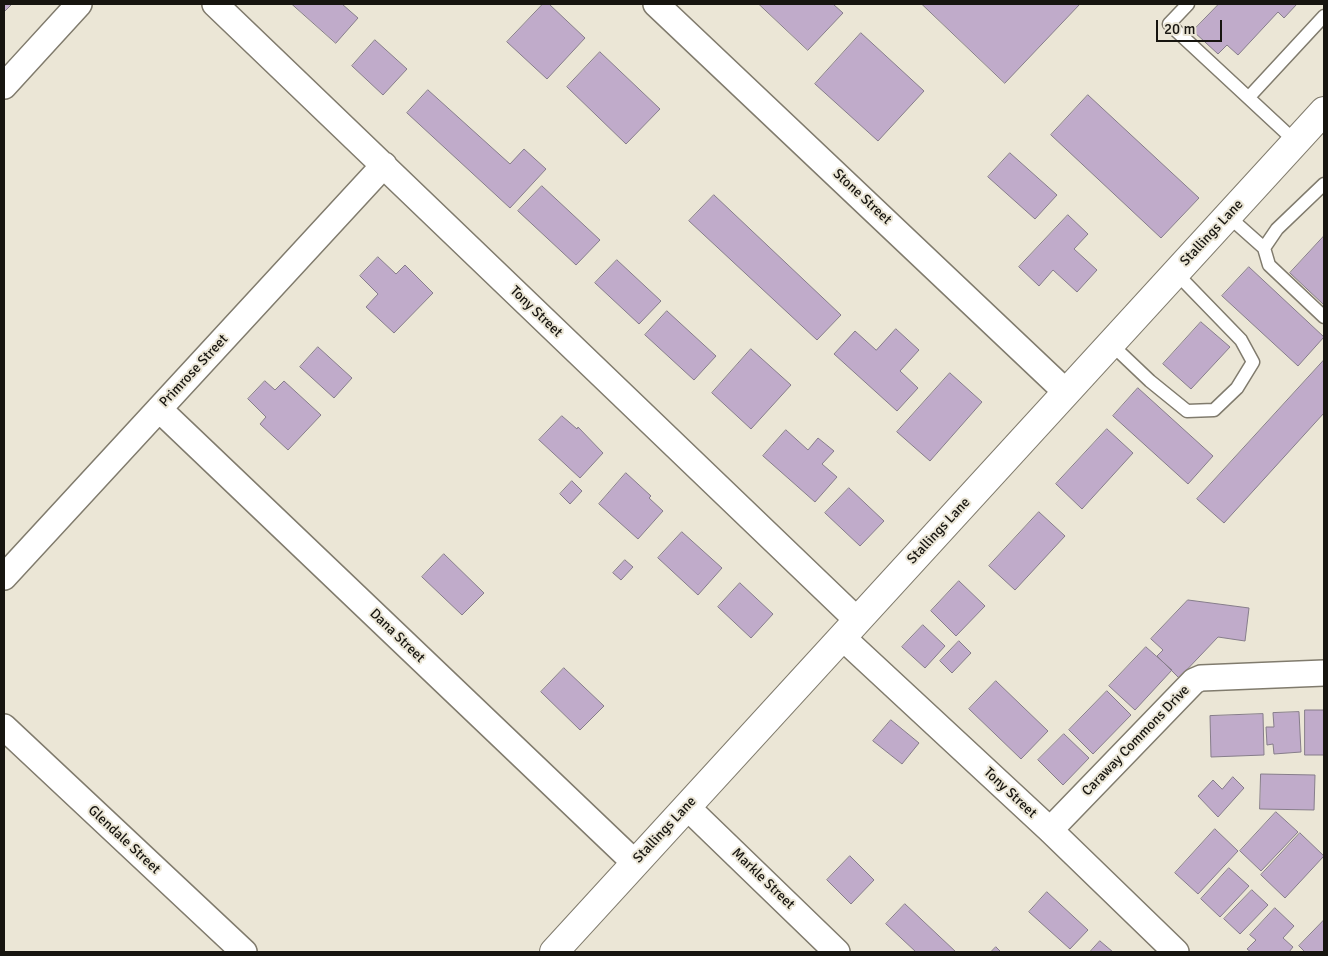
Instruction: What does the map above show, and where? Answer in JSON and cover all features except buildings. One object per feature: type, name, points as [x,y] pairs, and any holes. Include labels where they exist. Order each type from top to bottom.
[{"type":"street","points":[[4,86],[79,4]]},
{"type":"street","name":"Tony Street","points":[[215,4],[384,166],[850,628],[1050,830],[1176,952]]},
{"type":"street","name":"Stone Street","points":[[656,4],[1066,392]]},
{"type":"street","name":"Stallings Lane","points":[[554,952],[1324,111]]},
{"type":"street","name":"Primrose Street","points":[[4,577],[384,166]]},
{"type":"street","name":"Dana Street","points":[[159,409],[635,863]]},
{"type":"street","name":"Caraway Commons Drive","points":[[1050,830],[1194,681],[1201,678],[1324,673]]},
{"type":"street","name":"Glendale Street","points":[[4,727],[244,952]]},
{"type":"street","name":"Markle Street","points":[[687,807],[837,952]]},
{"type":"lane","points":[[1188,4],[1169,24],[1296,142]]},
{"type":"lane","points":[[1249,97],[1324,16]]},
{"type":"lane","points":[[1264,248],[1277,230],[1324,184]]},
{"type":"lane","points":[[1228,216],[1264,248],[1269,265],[1324,317]]},
{"type":"lane","points":[[1111,344],[1150,381],[1187,411],[1214,410],[1238,388],[1253,362],[1241,340],[1176,273]]}]
